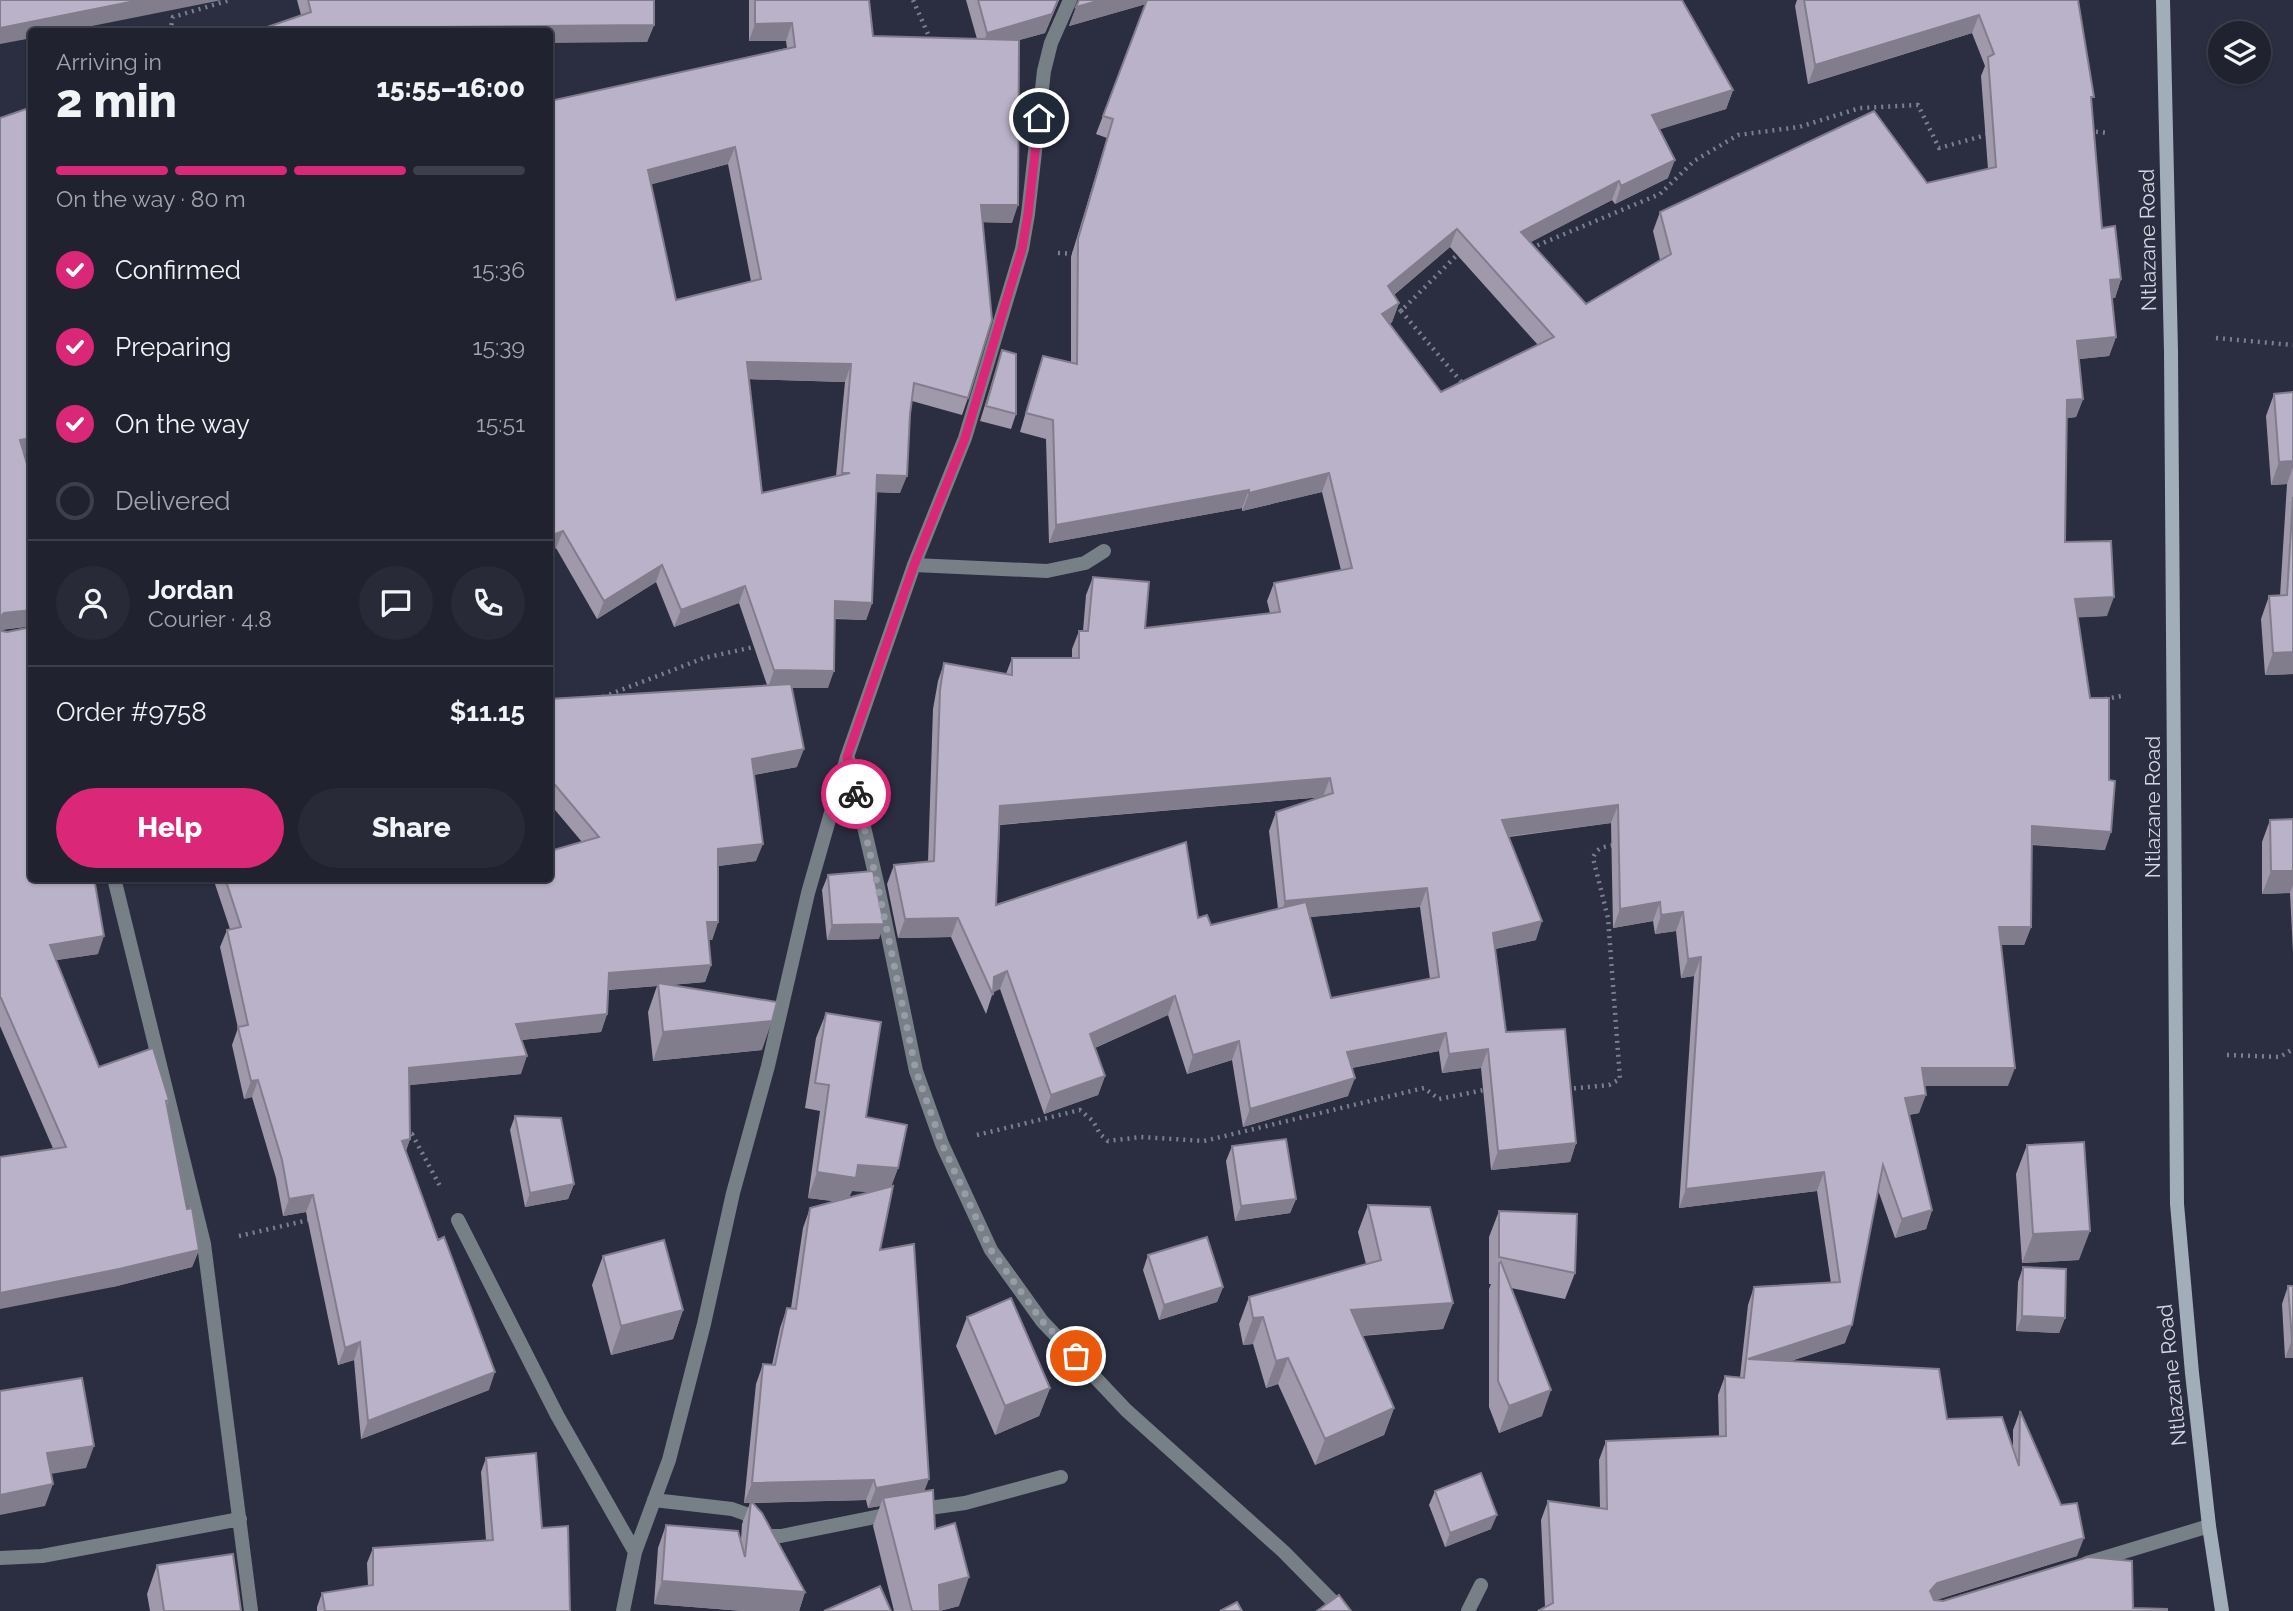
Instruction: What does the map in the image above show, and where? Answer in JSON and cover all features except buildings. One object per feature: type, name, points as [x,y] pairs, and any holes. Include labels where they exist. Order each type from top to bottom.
[{"type":"street","points":[[624,1611],[635,1552],[669,1460],[704,1324],[733,1193],[768,1066],[808,893],[847,757],[914,565],[965,438],[1022,249],[1044,71],[1051,43],[1070,0]]},
{"type":"street","name":"Ntlazane Road","points":[[2163,0],[2171,351],[2177,1204],[2192,1373],[2209,1526],[2222,1611]]},
{"type":"street","points":[[914,565],[1047,571],[1085,563],[1104,551]]},
{"type":"street","points":[[847,757],[878,887],[916,1071],[942,1144],[991,1250],[1042,1321],[1126,1410],[1284,1552],[1342,1611]]},
{"type":"street","points":[[115,882],[204,1244],[251,1611]]},
{"type":"street","points":[[458,1220],[557,1415],[635,1552]]},
{"type":"street","points":[[654,1500],[732,1509],[746,1514],[768,1536],[781,1536],[877,1516],[965,1503],[1061,1477]]},
{"type":"street","points":[[0,1558],[42,1556],[240,1520]]},
{"type":"street","points":[[2075,1567],[2209,1526]]},
{"type":"street","points":[[1468,1611],[1481,1585]]},
{"type":"path","points":[[171,28],[173,17],[230,0]]},
{"type":"path","points":[[913,0],[933,46]]},
{"type":"path","points":[[1523,251],[1660,194],[1693,161],[1738,135],[1799,127],[1860,108],[1918,105],[1939,148],[2001,131]]},
{"type":"path","points":[[2083,130],[2109,132]]},
{"type":"path","points":[[1401,311],[1467,244]]},
{"type":"path","points":[[1022,249],[1085,255]]},
{"type":"path","points":[[1392,301],[1461,379],[1466,390]]},
{"type":"path","points":[[2216,338],[2293,345]]},
{"type":"path","points":[[596,700],[704,658],[768,644]]},
{"type":"path","points":[[2094,701],[2121,696]]},
{"type":"path","points":[[1559,1089],[1609,1085],[1620,1079],[1608,918],[1593,858],[1595,851],[1601,847],[1623,844]]},
{"type":"path","points":[[2227,1055],[2280,1057],[2293,1049]]},
{"type":"path","points":[[942,1144],[1080,1110],[1093,1121],[1100,1135],[1108,1141],[1141,1137],[1204,1141],[1424,1088],[1439,1100],[1502,1087]]},
{"type":"path","points":[[400,1136],[412,1134],[458,1220]]},
{"type":"path","points":[[204,1244],[318,1218]]},
{"type":"way so far","points":[[856,794],[916,1071],[942,1144],[991,1250],[1042,1321],[1076,1356]]},
{"type":"route","points":[[856,794],[847,757],[914,565],[965,438],[1022,249],[1039,118]]}]
